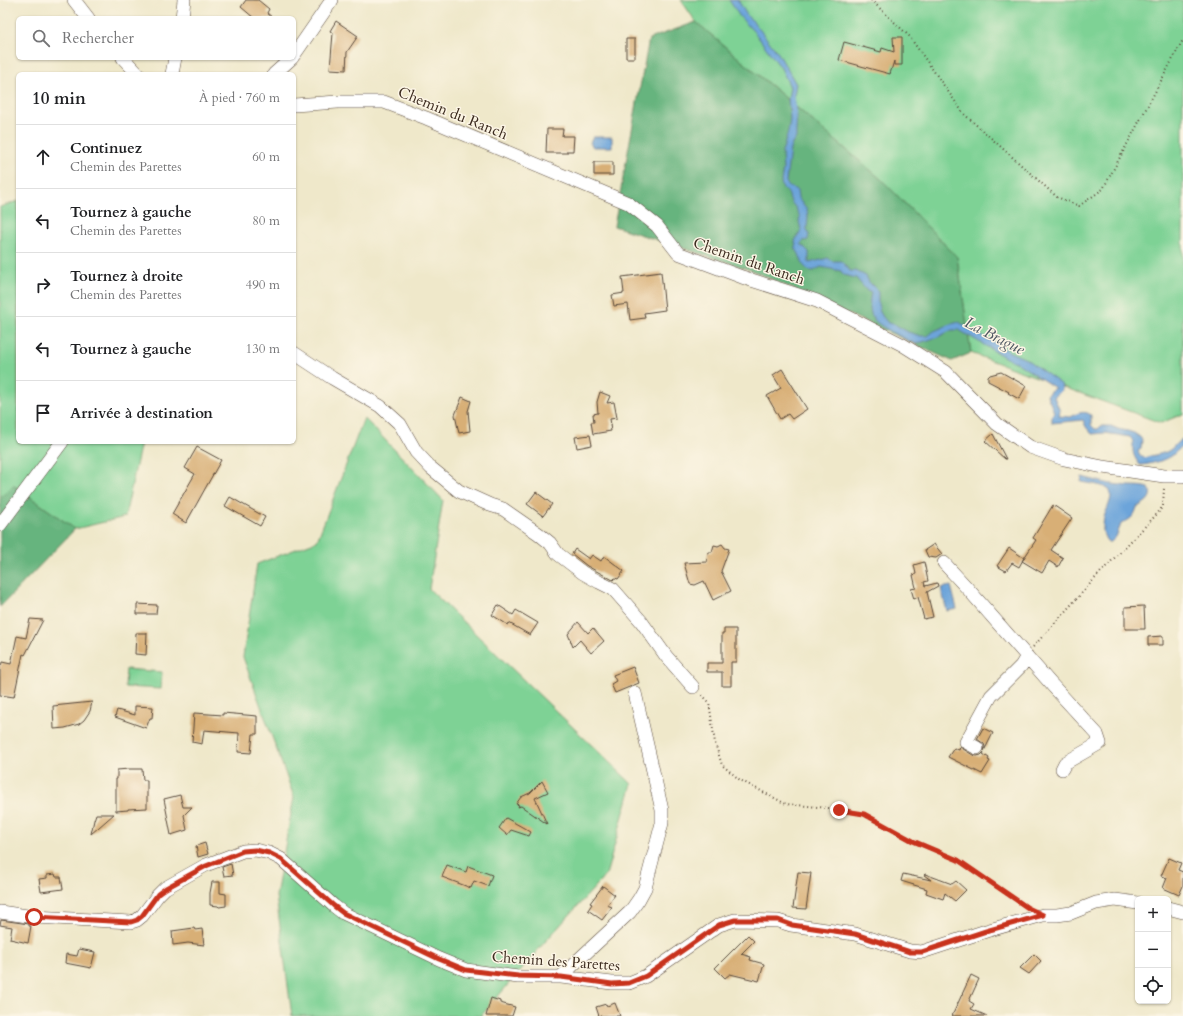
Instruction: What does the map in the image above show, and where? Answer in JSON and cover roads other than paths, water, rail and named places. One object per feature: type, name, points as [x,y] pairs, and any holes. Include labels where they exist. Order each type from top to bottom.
[{"type":"street","points":[[74,0],[86,16]]},
{"type":"street","points":[[182,16],[184,0]]},
{"type":"street","points":[[296,52],[332,0]]},
{"type":"street","points":[[125,60],[136,72]]},
{"type":"street","points":[[172,72],[175,60]]},
{"type":"street","points":[[276,72],[290,60]]},
{"type":"street","name":"Chemin du Ranch","points":[[296,105],[338,102],[384,102],[426,118],[628,203],[657,226],[678,253],[742,277],[816,301],[903,345],[946,372],[997,424],[1030,447],[1064,459],[1103,467],[1164,476],[1183,476]]},
{"type":"street","points":[[296,354],[332,378],[380,406],[400,424],[416,452],[431,468],[459,491],[490,505],[503,509],[539,534],[550,543],[558,554],[584,573],[613,589],[641,621],[666,656],[693,687]]},
{"type":"street","points":[[0,525],[61,444]]},
{"type":"street","points":[[944,563],[1096,734],[1100,743],[1065,763],[1062,769]]},
{"type":"street","points":[[977,748],[966,742],[977,720],[991,696],[1021,666],[1027,656]]},
{"type":"street","points":[[561,977],[630,912],[645,888],[662,823],[662,810],[635,693]]},
{"type":"street","name":"Chemin des Parettes","points":[[0,912],[34,917],[131,922],[142,916],[158,894],[166,888],[206,866],[243,851],[255,850],[269,853],[281,859],[343,913],[439,959],[466,970],[518,976],[561,977],[612,984],[629,983],[646,976],[719,925],[735,920],[778,920],[792,925],[855,934],[910,952],[922,952],[986,931],[1043,915],[1071,913],[1096,903],[1115,900],[1135,903]]},
{"type":"street","points":[[1171,909],[1183,912]]},
{"type":"water","points":[[729,0],[738,0],[748,17],[753,21],[778,53],[796,84],[794,96],[797,116],[796,138],[790,149],[786,182],[789,187],[797,191],[798,198],[807,210],[808,240],[803,241],[801,244],[809,252],[809,263],[828,258],[832,261],[841,261],[850,271],[856,271],[866,276],[878,292],[878,304],[883,317],[888,323],[896,325],[908,332],[921,336],[928,336],[934,331],[959,322],[1010,352],[1026,359],[1061,384],[1061,391],[1054,397],[1060,411],[1059,416],[1071,417],[1078,413],[1089,413],[1091,415],[1091,425],[1095,429],[1098,429],[1101,426],[1111,426],[1134,433],[1142,440],[1141,449],[1138,451],[1144,458],[1166,452],[1183,439],[1183,446],[1166,459],[1140,465],[1135,458],[1133,442],[1130,437],[1105,433],[1092,434],[1086,427],[1083,420],[1052,423],[1052,415],[1054,412],[1047,395],[1055,388],[1016,362],[1006,358],[959,330],[952,330],[938,337],[916,344],[880,325],[873,318],[870,309],[871,293],[867,291],[856,278],[843,275],[841,271],[821,267],[813,271],[808,270],[803,265],[796,249],[795,241],[801,230],[799,221],[800,217],[791,202],[788,193],[782,187],[781,181],[783,169],[782,152],[790,119],[788,99],[790,87],[781,68],[755,33],[740,17]]},
{"type":"water","points":[[593,137],[612,137],[612,147],[593,147],[590,143]]},
{"type":"water","points":[[1082,477],[1110,484],[1149,488],[1150,497],[1148,500],[1137,507],[1131,518],[1121,524],[1116,537],[1111,542],[1106,540],[1103,531],[1104,518],[1111,499],[1110,492],[1103,486],[1081,482]]},
{"type":"water","points":[[951,586],[957,609],[947,611],[941,588]]},
{"type":"water label","name":"La Brague","points":[[995,335]]}]
